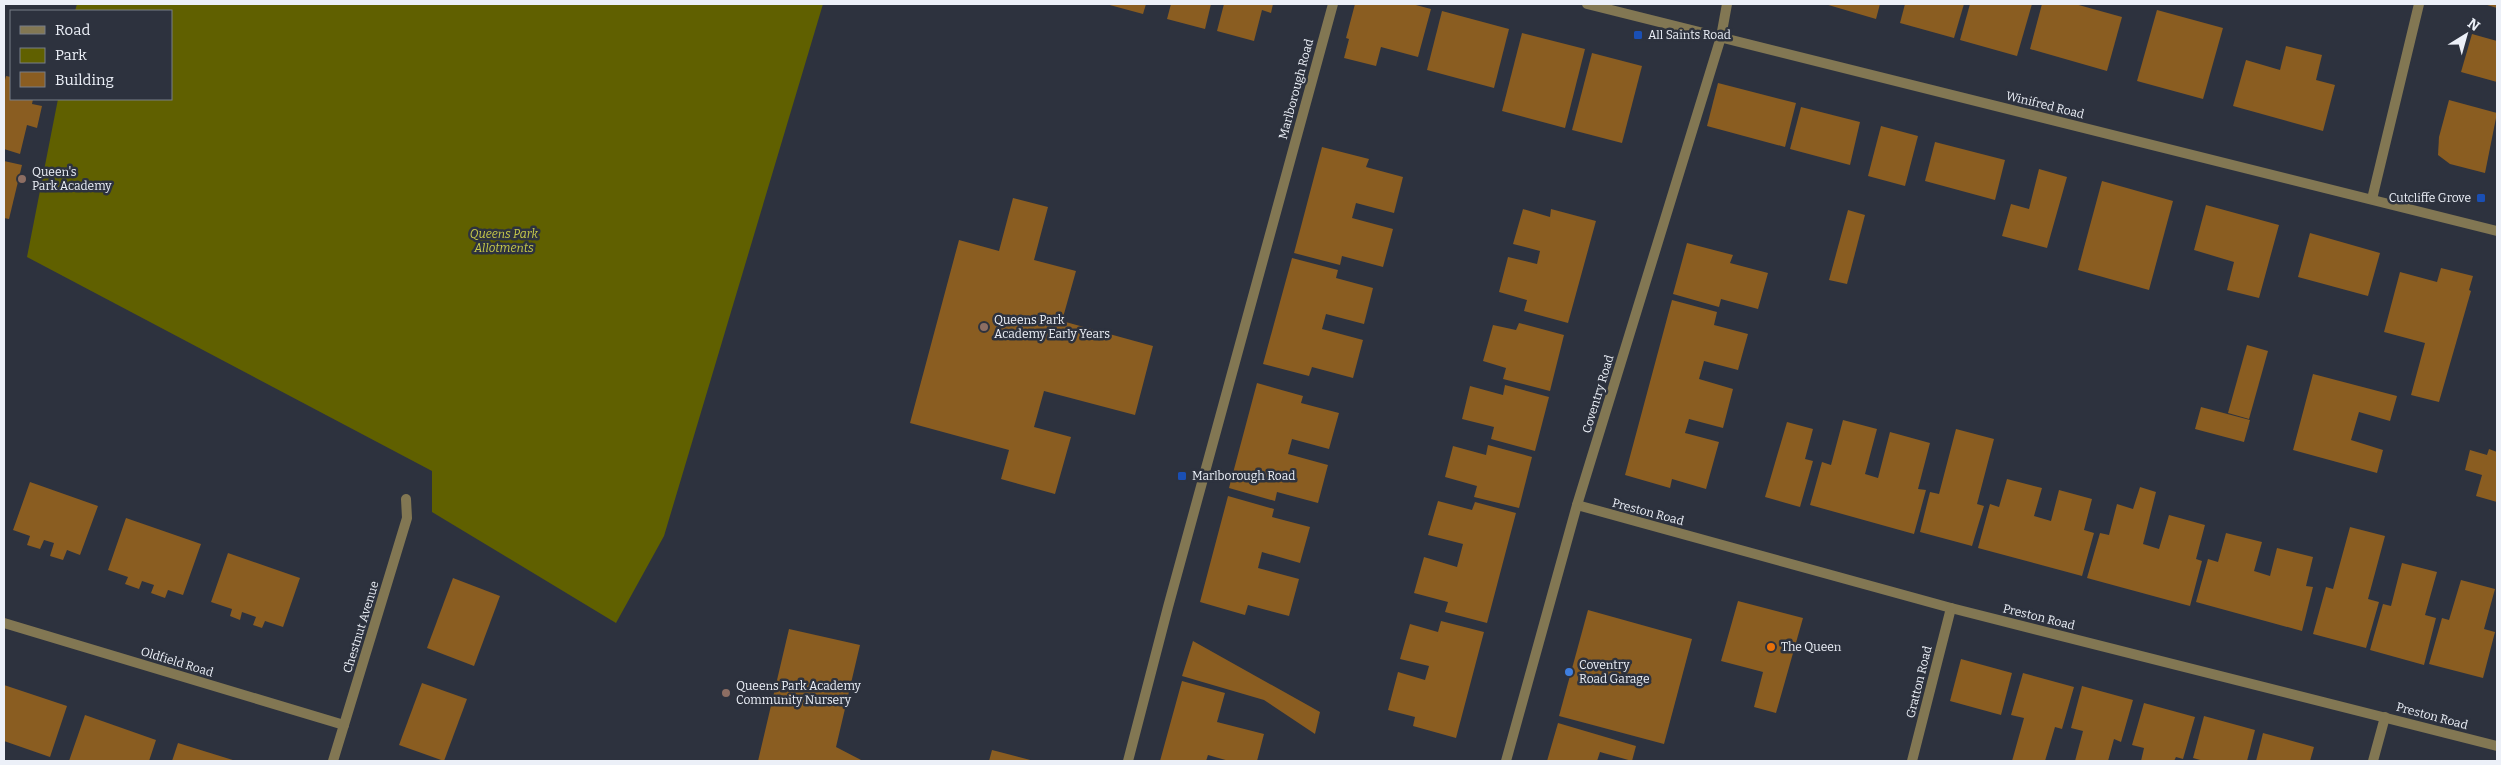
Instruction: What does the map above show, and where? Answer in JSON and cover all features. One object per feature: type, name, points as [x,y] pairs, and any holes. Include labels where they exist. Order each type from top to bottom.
[{"type":"street","name":"Marlborough Road","points":[[1128,761],[1168,607],[1333,4]]},
{"type":"street","name":"Winifred Road","points":[[1587,4],[2497,231]]},
{"type":"street","points":[[1721,37],[1727,4]]},
{"type":"street","points":[[2372,199],[2418,4]]},
{"type":"street","name":"Coventry Road","points":[[1506,761],[1577,506],[1721,37]]},
{"type":"street","name":"Chestnut Avenue","points":[[334,761],[407,518],[406,499]]},
{"type":"street","name":"Preston Road","points":[[1577,506],[1951,608],[2385,716],[2497,746]]},
{"type":"street","name":"Gratton Road","points":[[1912,761],[1951,608]]},
{"type":"street","name":"Oldfield Road","points":[[4,623],[344,725]]},
{"type":"street","points":[[2373,761],[2385,716]]},
{"type":"green space","name":"Queens Park Allotments","points":[[77,4],[823,4],[664,536],[616,623],[432,512],[432,471],[27,257],[58,100],[172,100],[172,10],[75,10]]},
{"type":"building","points":[[1106,4],[1146,4],[1143,14]]},
{"type":"building","points":[[1171,4],[1211,4],[1205,29],[1167,19]]},
{"type":"building","points":[[1224,4],[1273,4],[1271,13],[1262,10],[1254,41],[1217,31]]},
{"type":"building","points":[[1355,4],[1412,4],[1431,9],[1418,57],[1381,47],[1376,66],[1344,58],[1349,39],[1346,38]]},
{"type":"building","points":[[1825,4],[1880,4],[1876,19]]},
{"type":"building","points":[[1905,4],[1964,4],[1954,38],[1900,23]]},
{"type":"building","points":[[1970,4],[2032,4],[2017,56],[1960,40]]},
{"type":"building","points":[[2042,4],[2075,4],[2122,17],[2107,71],[2030,49]]},
{"type":"building","points":[[2484,4],[2497,4],[2497,8]]},
{"type":"building","points":[[2157,10],[2223,28],[2203,99],[2137,81]]},
{"type":"building","points":[[1442,11],[1509,29],[1494,88],[1427,70]]},
{"type":"building","points":[[1522,33],[1585,49],[1565,128],[1502,111]]},
{"type":"building","points":[[2472,34],[2497,41],[2497,82],[2461,72]]},
{"type":"building","points":[[2286,46],[2322,55],[2316,80],[2335,85],[2323,131],[2233,106],[2246,60],[2280,70]]},
{"type":"building","points":[[1592,53],[1642,66],[1622,143],[1572,130]]},
{"type":"building","points":[[6,76],[10,77],[10,100],[33,100],[32,104],[42,106],[37,128],[27,125],[20,154],[4,149],[4,84]]},
{"type":"building","points":[[1718,83],[1796,103],[1785,147],[1707,126]]},
{"type":"building","points":[[2449,100],[2497,113],[2485,173],[2450,164],[2438,155],[2439,137]]},
{"type":"building","points":[[1801,107],[1860,122],[1850,165],[1790,149]]},
{"type":"building","points":[[1881,126],[1918,136],[1905,186],[1868,176]]},
{"type":"building","points":[[1935,142],[2005,160],[1995,200],[1925,181]]},
{"type":"building","points":[[1322,147],[1369,159],[1366,167],[1403,177],[1394,213],[1356,203],[1352,218],[1393,229],[1383,267],[1342,256],[1340,265],[1294,253]]},
{"type":"building","points":[[4,161],[22,165],[9,219],[4,218]]},
{"type":"building","points":[[2039,169],[2067,177],[2047,248],[2002,236],[2011,204],[2029,209]]},
{"type":"building","points":[[2102,181],[2173,201],[2149,290],[2078,270]]},
{"type":"building","points":[[1013,198],[1048,207],[1034,260],[1076,271],[1062,321],[1153,346],[1135,415],[1044,391],[1034,427],[1071,437],[1055,494],[1001,479],[1009,450],[910,423],[959,240],[999,251]]},
{"type":"building","points":[[2206,205],[2279,225],[2259,298],[2227,290],[2234,262],[2194,250]]},
{"type":"building","points":[[1523,209],[1550,217],[1551,209],[1596,221],[1568,323],[1524,311],[1527,300],[1499,292],[1508,257],[1537,264],[1540,251],[1513,244]]},
{"type":"building","points":[[1848,210],[1865,215],[1847,284],[1829,280]]},
{"type":"building","points":[[2310,233],[2380,253],[2368,296],[2298,277]]},
{"type":"building","points":[[1687,243],[1733,255],[1730,263],[1768,273],[1758,309],[1721,299],[1719,307],[1673,294]]},
{"type":"building","points":[[1292,258],[1338,270],[1336,278],[1373,288],[1364,324],[1326,314],[1322,329],[1363,340],[1353,378],[1312,367],[1309,376],[1263,364]]},
{"type":"building","points":[[2441,268],[2473,276],[2469,290],[2471,291],[2439,402],[2411,395],[2425,343],[2384,332],[2400,272],[2437,282]]},
{"type":"building","points":[[1672,300],[1717,312],[1714,325],[1748,334],[1738,370],[1704,361],[1699,379],[1733,389],[1723,428],[1689,419],[1685,433],[1719,442],[1706,489],[1672,479],[1670,488],[1625,475]]},
{"type":"building","points":[[1519,323],[1564,335],[1550,391],[1503,379],[1506,368],[1483,361],[1493,325],[1516,330]]},
{"type":"building","points":[[2247,345],[2268,351],[2249,419],[2228,413]]},
{"type":"building","points":[[2313,374],[2397,396],[2390,421],[2359,412],[2351,440],[2383,450],[2377,473],[2293,450]]},
{"type":"building","points":[[1257,383],[1303,396],[1301,403],[1339,413],[1329,449],[1292,439],[1288,454],[1328,465],[1318,503],[1277,492],[1275,501],[1229,488]]},
{"type":"building","points":[[1505,385],[1549,397],[1535,451],[1491,439],[1494,427],[1462,419],[1470,386],[1503,395]]},
{"type":"building","points":[[2201,407],[2250,420],[2244,442],[2195,429]]},
{"type":"building","points":[[1843,420],[1877,429],[1865,474],[1878,478],[1890,432],[1930,443],[1918,489],[1926,490],[1914,534],[1810,505],[1822,462],[1831,465]]},
{"type":"building","points":[[1787,422],[1813,429],[1805,459],[1813,461],[1800,507],[1765,497]]},
{"type":"building","points":[[1956,429],[1994,439],[1977,504],[1984,506],[1972,546],[1920,532],[1930,492],[1939,494]]},
{"type":"building","points":[[1488,445],[1532,457],[1519,508],[1474,497],[1477,486],[1445,477],[1453,446],[1486,455]]},
{"type":"building","points":[[2489,449],[2497,452],[2497,502],[2476,496],[2482,475],[2465,470],[2470,450],[2487,455]]},
{"type":"building","points":[[2007,479],[2042,488],[2034,516],[2051,521],[2059,490],[2092,499],[2084,530],[2094,533],[2082,576],[1978,548],[1990,504],[1999,507]]},
{"type":"building","points":[[30,482],[98,506],[80,555],[67,550],[63,560],[50,556],[54,543],[44,540],[40,549],[27,545],[30,536],[13,530]]},
{"type":"building","points":[[2140,487],[2156,492],[2143,544],[2159,549],[2169,515],[2205,525],[2196,559],[2202,561],[2190,606],[2087,578],[2100,533],[2109,535],[2117,504],[2133,509]]},
{"type":"building","points":[[1228,496],[1274,509],[1272,517],[1310,527],[1300,563],[1262,552],[1258,568],[1299,579],[1289,616],[1248,605],[1245,615],[1200,602]]},
{"type":"building","points":[[1438,501],[1472,510],[1475,502],[1516,513],[1487,623],[1445,612],[1448,602],[1414,593],[1424,557],[1457,567],[1463,544],[1428,535]]},
{"type":"building","points":[[126,518],[201,544],[183,595],[168,590],[165,598],[151,593],[154,585],[142,581],[139,589],[125,584],[128,577],[108,570]]},
{"type":"building","points":[[2350,527],[2385,536],[2368,599],[2379,602],[2366,648],[2313,634],[2326,587],[2333,589]]},
{"type":"building","points":[[2226,533],[2262,542],[2254,571],[2270,576],[2277,548],[2313,557],[2306,586],[2313,587],[2302,631],[2196,602],[2208,559],[2218,562]]},
{"type":"building","points":[[228,553],[300,578],[283,627],[265,621],[262,628],[253,625],[256,617],[242,612],[240,620],[230,616],[232,609],[211,602]]},
{"type":"building","points":[[2402,563],[2437,572],[2425,615],[2436,618],[2424,665],[2370,650],[2383,604],[2391,606]]},
{"type":"building","points":[[453,578],[500,596],[474,666],[427,648]]},
{"type":"building","points":[[2461,580],[2495,589],[2484,629],[2495,632],[2483,678],[2429,664],[2442,618],[2449,620]]},
{"type":"building","points":[[1738,601],[1803,618],[1776,713],[1754,707],[1763,672],[1721,661]]},
{"type":"building","points":[[1588,610],[1692,639],[1664,744],[1559,716]]},
{"type":"building","points":[[1441,621],[1484,632],[1456,738],[1413,726],[1415,717],[1388,710],[1398,672],[1425,680],[1429,666],[1400,659],[1410,624],[1438,632]]},
{"type":"building","points":[[789,629],[860,645],[836,747],[863,761],[758,761]]},
{"type":"building","points":[[1193,641],[1320,712],[1315,734],[1264,700],[1182,676]]},
{"type":"building","points":[[1961,659],[2012,673],[2001,715],[1950,701]]},
{"type":"building","points":[[2023,673],[2074,687],[2062,729],[2055,727],[2045,761],[2012,761],[2024,718],[2011,715]]},
{"type":"building","points":[[1182,681],[1225,693],[1217,722],[1264,734],[1257,761],[1229,761],[1208,755],[1206,761],[1160,761]]},
{"type":"building","points":[[422,683],[467,699],[444,761],[399,745]]},
{"type":"building","points":[[4,685],[67,706],[50,757],[4,741]]},
{"type":"building","points":[[2082,686],[2133,700],[2121,742],[2114,739],[2108,761],[2075,761],[2083,731],[2071,728]]},
{"type":"building","points":[[2144,703],[2195,717],[2183,759],[2176,757],[2174,761],[2141,761],[2144,748],[2132,745]]},
{"type":"building","points":[[85,715],[156,740],[149,761],[69,761]]},
{"type":"building","points":[[2204,716],[2255,730],[2247,761],[2204,761],[2193,758]]},
{"type":"building","points":[[1558,723],[1636,746],[1632,761],[1600,752],[1597,761],[1547,761]]},
{"type":"building","points":[[2263,733],[2314,747],[2310,761],[2256,761]]},
{"type":"building","points":[[178,743],[236,761],[172,761]]},
{"type":"building","points":[[992,750],[1034,761],[989,761]]},
{"type":"place","name":"All Saints Road","points":[[1638,35]]},
{"type":"place","name":"Queen's Park Academy","points":[[22,179]]},
{"type":"place","name":"Cutcliffe Grove","points":[[2481,198]]},
{"type":"place","name":"Queens Park Academy Early Years","points":[[984,327]]},
{"type":"place","name":"Marlborough Road","points":[[1182,476]]},
{"type":"place","name":"The Queen","points":[[1771,647]]},
{"type":"place","name":"Coventry Road Garage","points":[[1569,672]]},
{"type":"place","name":"Queens Park Academy Community Nursery","points":[[726,693]]}]
